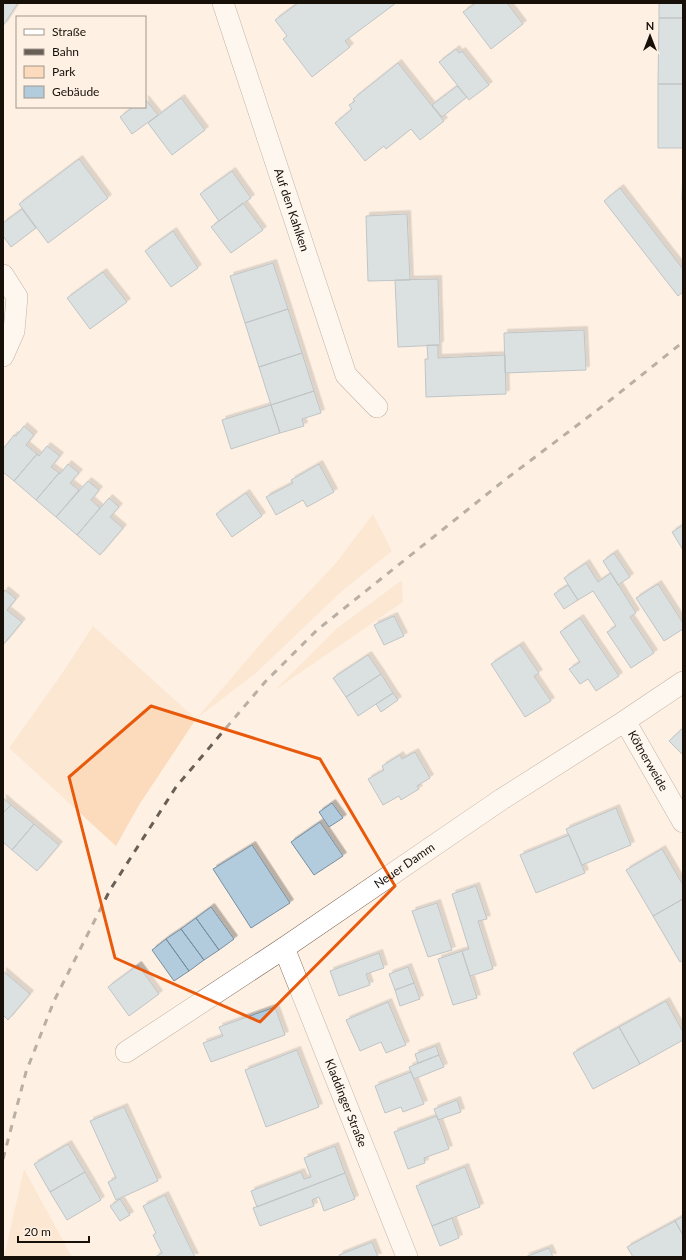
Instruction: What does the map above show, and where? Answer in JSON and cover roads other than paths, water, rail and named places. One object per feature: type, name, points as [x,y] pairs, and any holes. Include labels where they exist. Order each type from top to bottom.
[{"type":"street","name":"Auf den Kahlken","points":[[223,3],[346,375],[378,407]]},
{"type":"street","points":[[3,275],[17,297],[14,331],[3,356]]},
{"type":"street","name":"Neuer Damm","points":[[126,1052],[284,948],[496,803],[625,721],[683,682]]},
{"type":"street","name":"Kötnerweide","points":[[625,721],[683,822]]},
{"type":"street","name":"Kladdinger Straße","points":[[284,948],[407,1257]]},
{"type":"railway","points":[[3,1159],[26,1072],[54,1001],[110,890],[176,787],[265,682],[317,630],[506,479],[608,402],[683,342]]}]
